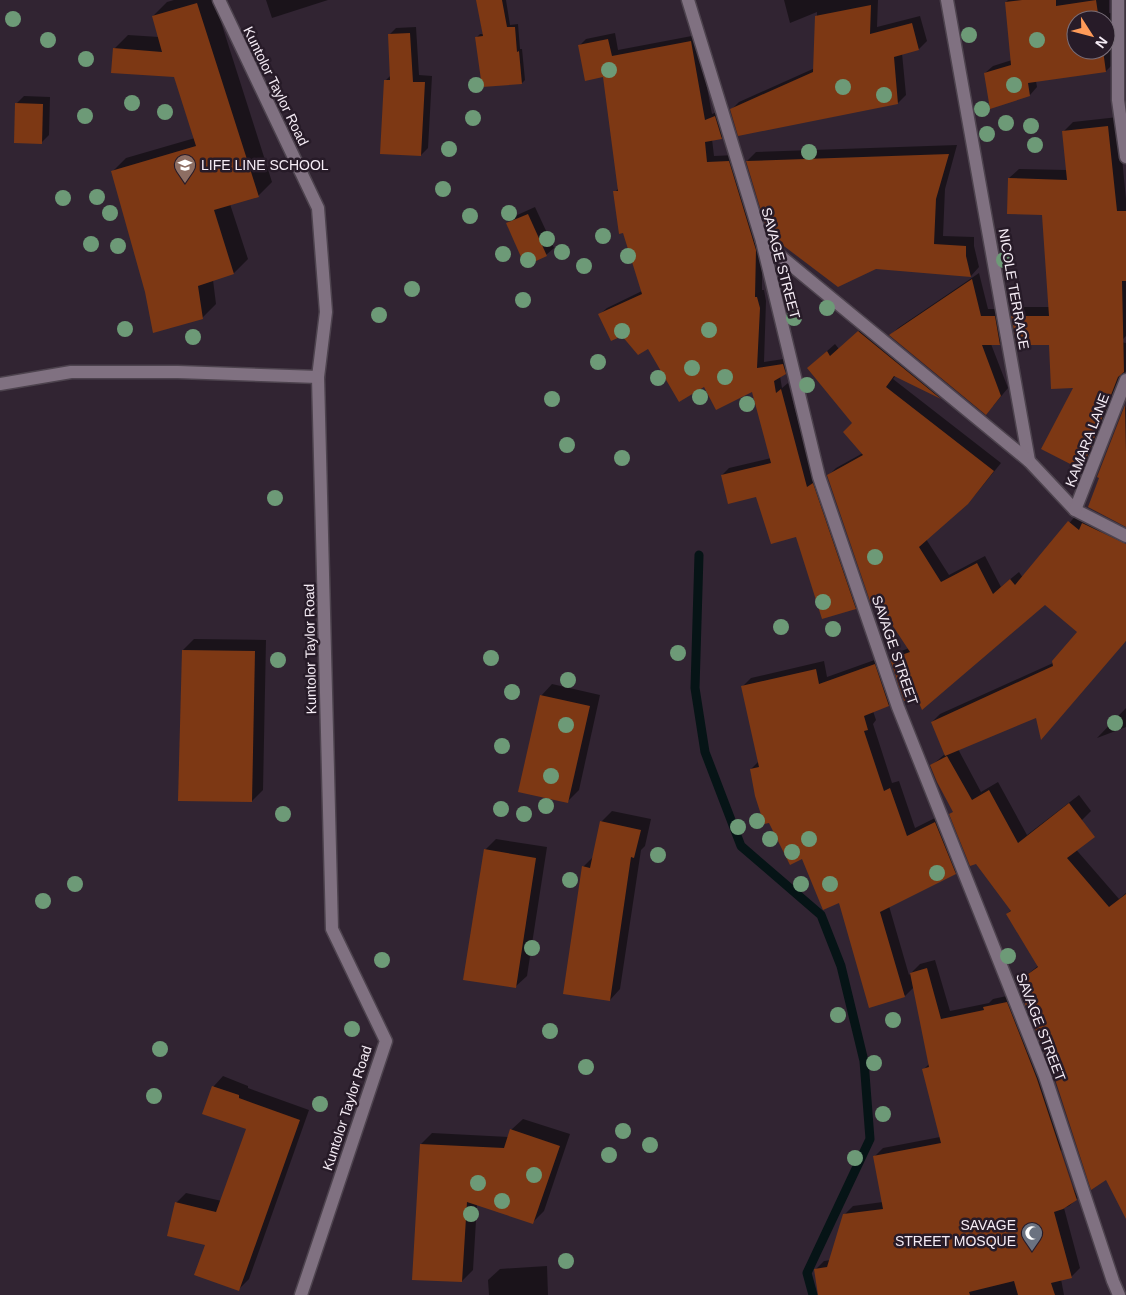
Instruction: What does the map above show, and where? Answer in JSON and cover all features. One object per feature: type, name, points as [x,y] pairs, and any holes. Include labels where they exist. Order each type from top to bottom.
[{"type":"street","name":"Kuntolor Taylor Road","points":[[219,0],[318,208],[326,312],[318,377],[332,929],[386,1040],[301,1295]]},
{"type":"street","name":"SAVAGE STREET","points":[[688,0],[762,241],[819,477],[898,707],[1045,1076],[1113,1282],[1119,1295]]},
{"type":"street","name":"NICOLE TERRACE","points":[[947,0],[1029,461]]},
{"type":"street","points":[[1118,0],[1126,157]]},
{"type":"street","points":[[762,241],[1029,461],[1075,510],[1126,536]]},
{"type":"street","points":[[0,384],[71,372],[178,372],[318,377]]},
{"type":"street","name":"KAMARA LANE","points":[[1075,510],[1126,380]]},
{"type":"building","points":[[476,0],[502,0],[507,27],[515,27],[522,84],[482,87],[475,37],[483,36]]},
{"type":"building","points":[[1056,0],[1056,6],[1096,0],[1098,10],[1066,10],[1066,60],[1104,60],[1106,72],[1028,83],[1030,96],[990,109],[984,73],[1011,65],[1005,2]]},
{"type":"building","name":"LIFE LINE SCHOOL","points":[[197,3],[259,197],[214,210],[234,274],[198,286],[203,319],[153,333],[145,292],[111,171],[196,146],[174,77],[111,73],[113,48],[162,52],[152,16]]},
{"type":"building","points":[[871,5],[870,34],[912,23],[919,50],[894,57],[898,104],[738,136],[730,109],[813,72],[815,16]]},
{"type":"building","points":[[410,33],[413,82],[425,82],[421,156],[380,154],[384,80],[390,80],[388,34]]},
{"type":"building","points":[[608,39],[612,56],[691,41],[705,120],[715,116],[722,139],[705,142],[707,162],[729,161],[756,250],[755,297],[757,297],[760,308],[757,368],[783,364],[786,374],[774,381],[776,393],[781,389],[807,487],[813,483],[856,609],[822,619],[796,537],[771,544],[756,497],[728,504],[721,475],[771,463],[752,392],[716,410],[704,387],[679,402],[648,349],[638,355],[622,336],[611,341],[598,314],[642,294],[623,233],[619,234],[613,191],[618,191],[603,77],[585,81],[578,45]]},
{"type":"building","points":[[15,103],[43,104],[42,144],[14,143]]},
{"type":"building","points":[[1108,126],[1117,211],[1126,211],[1126,281],[1122,281],[1124,372],[1118,377],[1082,470],[1041,449],[1073,388],[1051,389],[1049,345],[1017,345],[1011,316],[1049,316],[1042,215],[1007,214],[1008,178],[1067,180],[1062,131]]},
{"type":"building","points":[[949,154],[936,199],[934,244],[966,246],[966,256],[971,277],[876,269],[838,287],[768,234],[746,161]]},
{"type":"building","points":[[528,214],[547,256],[525,266],[506,223]]},
{"type":"building","points":[[972,279],[981,316],[995,316],[1000,345],[982,345],[1001,396],[986,415],[889,335]]},
{"type":"building","points":[[858,331],[941,399],[894,376],[886,387],[994,471],[968,504],[919,547],[941,582],[977,563],[993,594],[1010,579],[1015,585],[1068,521],[1079,530],[1082,523],[1126,544],[1126,641],[1041,740],[1036,718],[945,756],[931,722],[1053,666],[1052,661],[1077,632],[1045,605],[922,710],[916,696],[904,701],[890,659],[910,652],[877,602],[871,604],[827,475],[863,455],[843,432],[852,423],[807,368],[827,351],[830,356]]},
{"type":"building","points":[[1125,405],[1126,527],[1088,507],[1099,478],[1097,477]]},
{"type":"building","points":[[182,650],[255,651],[252,802],[178,801]]},
{"type":"building","points":[[875,664],[889,706],[864,716],[868,730],[864,731],[884,791],[890,788],[907,836],[935,822],[956,874],[880,912],[905,997],[869,1008],[839,903],[823,910],[802,859],[790,865],[769,823],[764,824],[755,796],[750,769],[759,767],[741,686],[816,669],[819,684]]},
{"type":"building","points":[[540,695],[590,706],[568,803],[518,792]]},
{"type":"building","points":[[947,756],[972,800],[989,790],[1018,843],[1069,803],[1095,837],[1067,858],[1109,907],[1126,894],[1126,1219],[1106,1180],[1091,1190],[1053,1073],[1023,999],[1033,997],[1021,979],[1038,967],[1006,914],[1011,911],[976,864],[970,866],[949,814],[953,812],[930,765]]},
{"type":"building","points":[[600,821],[641,830],[634,858],[631,857],[610,1001],[563,994],[582,866],[590,868]]},
{"type":"building","points":[[484,849],[536,858],[516,988],[463,980]]},
{"type":"building","points":[[927,968],[941,1019],[984,1010],[983,1007],[1007,1002],[1037,1079],[1077,1200],[1063,1209],[1054,1212],[1072,1278],[1051,1283],[1055,1295],[1018,1295],[1014,1281],[969,1292],[970,1295],[818,1295],[814,1269],[827,1267],[843,1214],[883,1209],[873,1156],[941,1143],[922,1069],[929,1067],[910,973]]},
{"type":"building","points":[[212,1086],[300,1120],[239,1291],[194,1275],[205,1245],[167,1236],[175,1202],[216,1212],[246,1129],[202,1114]]},
{"type":"building","points":[[510,1129],[560,1146],[533,1224],[467,1202],[462,1282],[412,1280],[420,1144],[504,1148]]},
{"type":"waterway","points":[[699,555],[695,688],[705,752],[741,846],[821,915],[841,966],[864,1061],[870,1139],[807,1273],[813,1295]]},
{"type":"place","name":"LIFE LINE SCHOOL","points":[[185,184]]},
{"type":"place","name":"SAVAGE STREET MOSQUE","points":[[1032,1252]]}]
